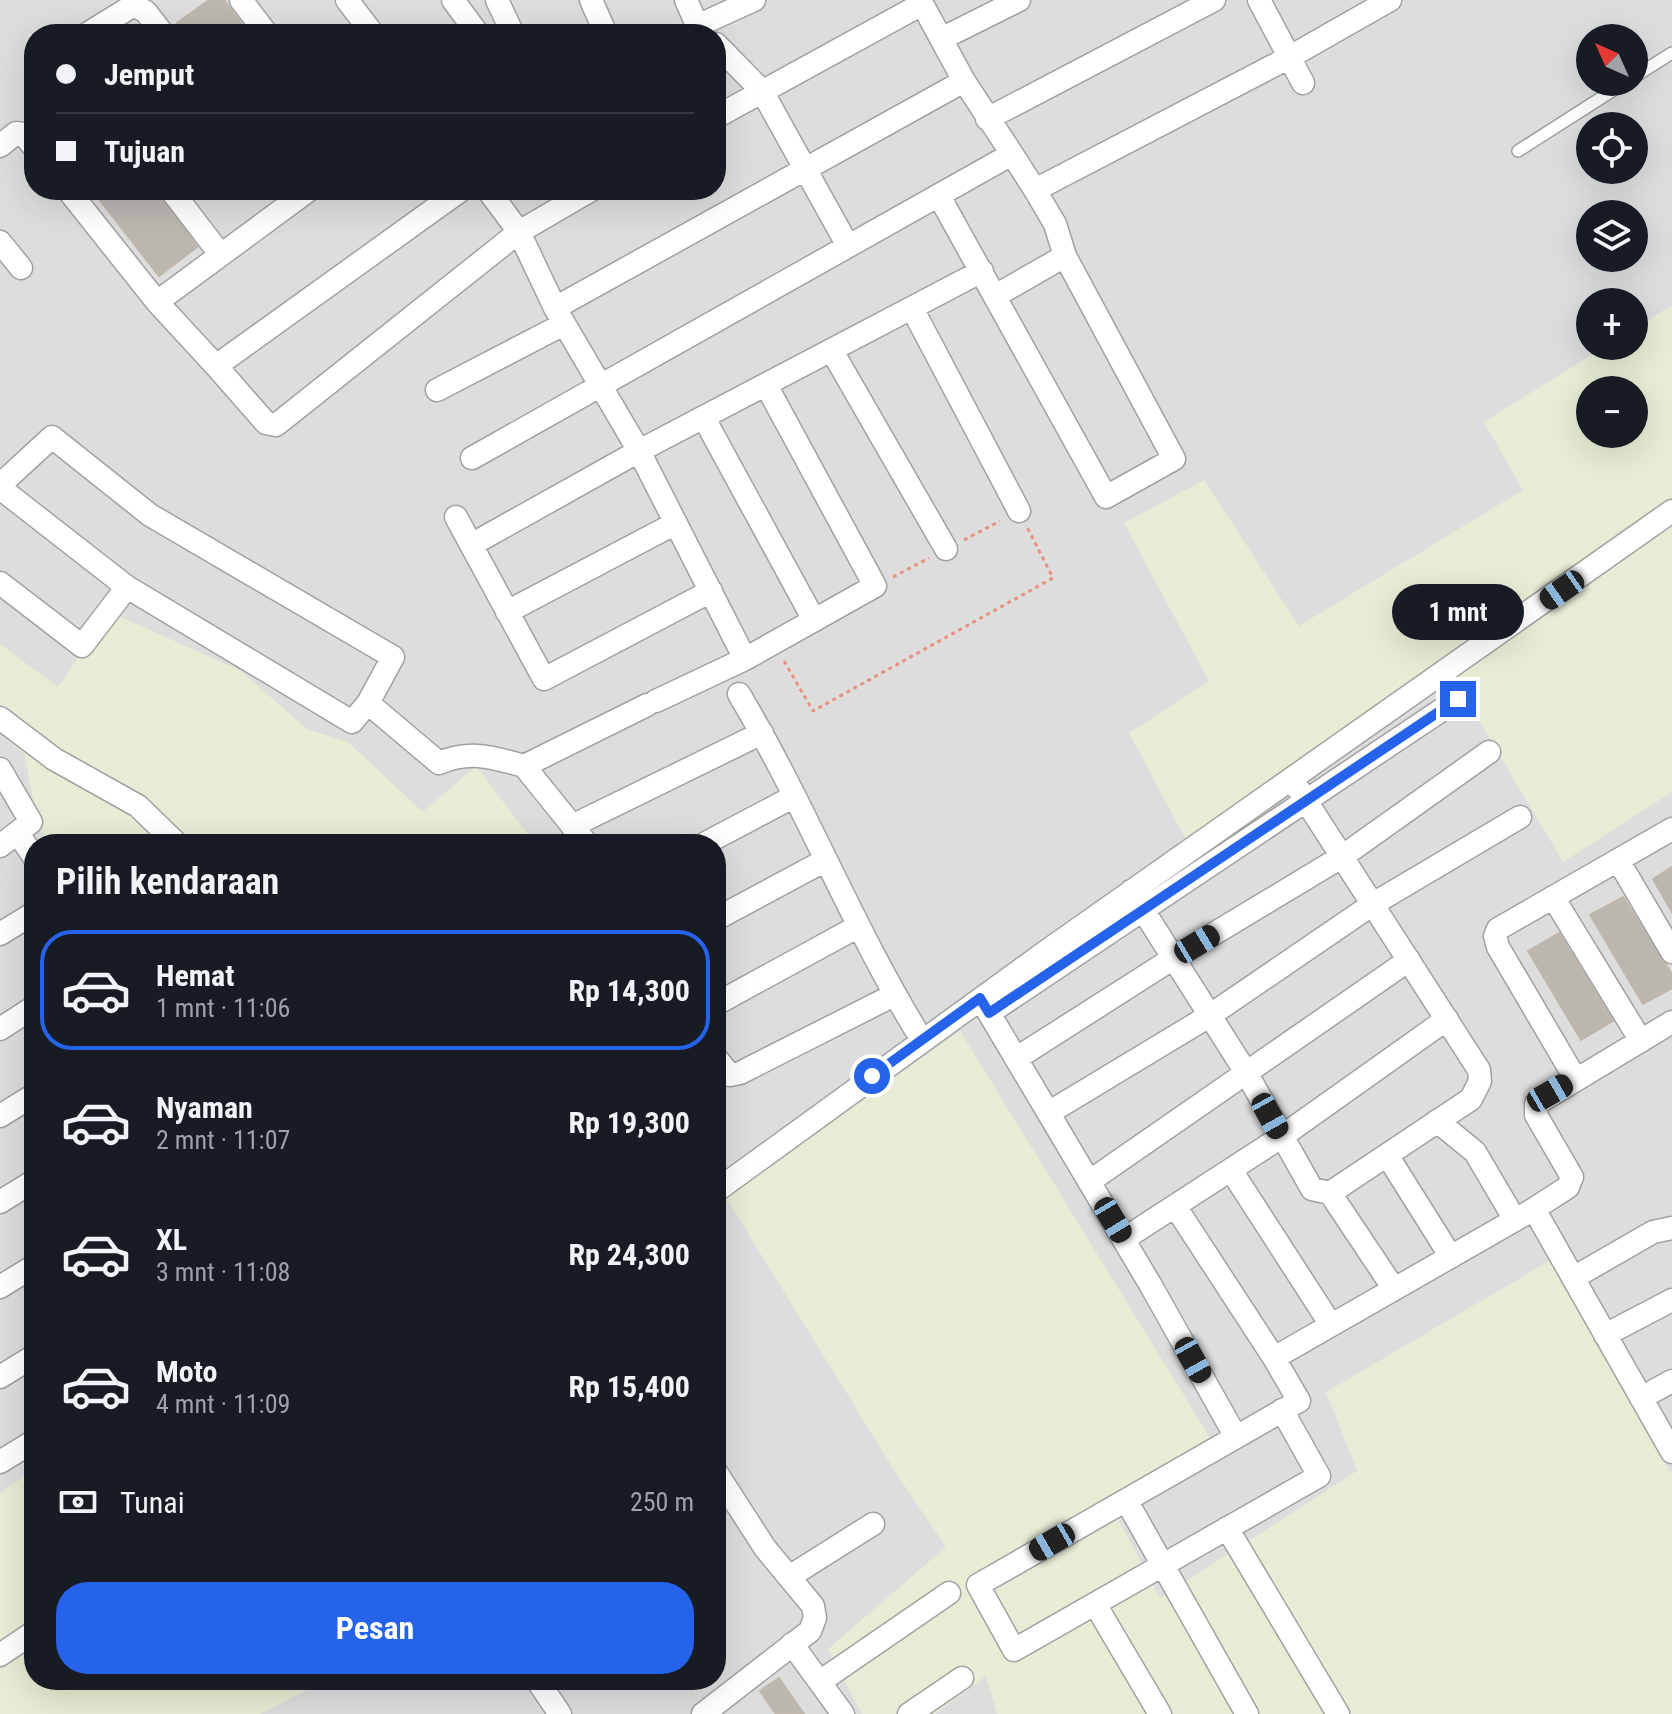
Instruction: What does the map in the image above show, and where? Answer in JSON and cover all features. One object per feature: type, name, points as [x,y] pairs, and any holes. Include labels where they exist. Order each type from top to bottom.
[{"type":"street","points":[[241,0],[259,24]]},
{"type":"street","points":[[347,0],[365,24]]},
{"type":"street","points":[[453,0],[471,24]]},
{"type":"street","points":[[497,0],[508,24]]},
{"type":"street","points":[[591,0],[602,24]]},
{"type":"street","points":[[686,0],[696,24]]},
{"type":"street","points":[[710,24],[754,0]]},
{"type":"street","points":[[943,38],[1019,0]]},
{"type":"street","points":[[987,119],[1214,0]]},
{"type":"street","points":[[1259,0],[1303,83]]},
{"type":"street","points":[[1035,190],[1288,58],[1390,0]]},
{"type":"street","points":[[726,111],[921,2],[964,81],[1055,224],[1065,256],[1174,459],[1106,497],[939,196]]},
{"type":"street","points":[[103,24],[134,5],[146,12],[155,24]]},
{"type":"street","points":[[726,54],[762,91],[848,246]]},
{"type":"street","points":[[437,390],[964,81]]},
{"type":"street","points":[[0,146],[16,133],[24,135]]},
{"type":"street","points":[[472,458],[1012,154]]},
{"type":"street","points":[[76,200],[157,302],[266,423],[276,425],[519,232],[574,200]]},
{"type":"street","points":[[179,200],[220,254]]},
{"type":"street","points":[[157,302],[220,254],[282,200]]},
{"type":"street","points":[[216,366],[447,200]]},
{"type":"street","points":[[495,200],[519,232],[560,316],[639,451],[745,659]]},
{"type":"street","points":[[0,242],[21,268]]},
{"type":"street","points":[[995,296],[1065,256]]},
{"type":"street","points":[[471,545],[639,451],[705,420],[982,271]]},
{"type":"street","points":[[913,310],[1019,511]]},
{"type":"street","points":[[832,351],[946,549]]},
{"type":"street","points":[[524,766],[745,659],[875,586],[766,385]]},
{"type":"street","points":[[705,420],[814,620]]},
{"type":"street","points":[[52,437],[150,515],[393,657],[368,703],[352,722],[127,587],[0,487],[52,437]]},
{"type":"street","points":[[984,1006],[1131,891],[1672,511]]},
{"type":"street","points":[[456,517],[544,679],[711,591]]},
{"type":"street","points":[[507,612],[676,523]]},
{"type":"street","points":[[0,583],[82,646],[127,587]]},
{"type":"street","points":[[739,694],[762,733],[857,927],[922,1040]]},
{"type":"street","points":[[726,1184],[922,1040],[1143,912],[1458,699]]},
{"type":"street","points":[[368,703],[439,763],[460,754],[481,755],[524,766],[579,834]]},
{"type":"street","points":[[0,718],[54,759],[138,806],[167,834]]},
{"type":"street","points":[[572,826],[762,733]]},
{"type":"street","points":[[1017,1058],[1172,959],[1343,856],[1489,752]]},
{"type":"street","points":[[0,769],[31,822],[9,841]]},
{"type":"street","points":[[1292,779],[1479,1070],[1480,1081],[1471,1099],[1330,1193]]},
{"type":"street","points":[[723,834],[793,797]]},
{"type":"street","points":[[1050,1112],[1209,1016],[1373,904],[1520,817]]},
{"type":"street","points":[[1575,1078],[1498,947],[1495,936],[1498,929],[1672,829]]},
{"type":"street","points":[[1618,860],[1672,952]]},
{"type":"street","points":[[726,914],[824,861]]},
{"type":"street","points":[[1131,891],[1247,1074],[1305,1180],[1312,1189],[1330,1193],[1394,1289]]},
{"type":"street","points":[[1553,897],[1641,1041]]},
{"type":"street","points":[[0,934],[24,919]]},
{"type":"street","points":[[726,999],[857,927]]},
{"type":"street","points":[[1090,1181],[1409,960]]},
{"type":"street","points":[[726,1070],[730,1075],[740,1073],[894,995]]},
{"type":"street","points":[[984,1006],[1050,1112],[1236,1437]]},
{"type":"street","points":[[0,1029],[24,1013]]},
{"type":"street","points":[[1124,1239],[1281,1137],[1447,1019]]},
{"type":"street","points":[[1274,1358],[1568,1187],[1572,1177],[1535,1106],[1544,1097],[1672,1022]]},
{"type":"street","points":[[0,1116],[24,1101]]},
{"type":"street","points":[[1437,1121],[1475,1152],[1573,1278],[1672,1452]]},
{"type":"street","points":[[1387,1155],[1451,1257]]},
{"type":"street","points":[[1231,1170],[1331,1325]]},
{"type":"street","points":[[0,1202],[24,1187]]},
{"type":"street","points":[[1175,1206],[1299,1401],[1282,1410],[978,1585],[1014,1650],[1319,1476],[1282,1410]]},
{"type":"street","points":[[1573,1278],[1653,1232],[1672,1228]]},
{"type":"street","points":[[0,1287],[24,1272]]},
{"type":"street","points":[[1605,1335],[1672,1300]]},
{"type":"street","points":[[0,1377],[24,1362]]},
{"type":"street","points":[[1641,1398],[1672,1381]]},
{"type":"street","points":[[0,1462],[24,1447]]},
{"type":"street","points":[[703,1714],[810,1631],[815,1618],[813,1606],[765,1548],[726,1488]]},
{"type":"street","points":[[1126,1500],[1247,1714]]},
{"type":"street","points":[[789,1577],[873,1524]]},
{"type":"street","points":[[1227,1528],[1338,1714]]},
{"type":"street","points":[[821,1681],[949,1593]]},
{"type":"street","points":[[1095,1604],[1160,1714]]},
{"type":"street","points":[[0,1655],[24,1639]]},
{"type":"street","points":[[792,1644],[843,1714]]},
{"type":"street","points":[[909,1714],[962,1678]]},
{"type":"street","points":[[544,1690],[560,1714]]},
{"type":"lane","points":[[1648,68],[1672,53]]},
{"type":"lane","points":[[1518,151],[1604,96]]},
{"type":"path","points":[[773,643],[813,711],[1053,578],[1019,511],[875,586]]},
{"type":"shaded area","points":[[0,0],[1672,0],[1672,1714],[0,1714]]},
{"type":"green space","points":[[1672,305],[1672,792],[1563,862],[1449,670],[1190,847],[1129,733],[1209,681],[1124,523],[1204,480],[1299,626],[1523,490],[1484,422],[1584,360],[1648,360],[1648,320]]},
{"type":"green space","points":[[110,612],[241,671],[307,729],[348,742],[423,812],[476,766],[527,834],[43,834],[38,824],[24,754],[0,733],[0,644],[58,687]]},
{"type":"green space","points":[[960,1031],[1212,1441],[1106,1497],[1160,1598],[1357,1471],[1326,1392],[1551,1260],[1672,1475],[1672,1714],[997,1714],[986,1676],[935,1714],[862,1714],[828,1649],[946,1547],[894,1470],[726,1195]]},
{"type":"green space","points":[[24,1477],[24,1690],[307,1690],[260,1714],[0,1714],[0,1493]]},
{"type":"building","points":[[209,0],[224,0],[242,24],[178,24]]},
{"type":"building","points":[[100,200],[164,200],[197,247],[159,276]]},
{"type":"building","points":[[1672,867],[1672,912],[1653,879]]},
{"type":"building","points":[[1623,897],[1672,974],[1672,988],[1643,1004],[1590,915]]},
{"type":"building","points":[[1559,933],[1613,1021],[1581,1040],[1528,951]]},
{"type":"building","points":[[779,1678],[804,1714],[776,1714],[760,1691]]},
{"type":"route","points":[[872,1076],[980,998],[989,1013],[1458,699]]}]
